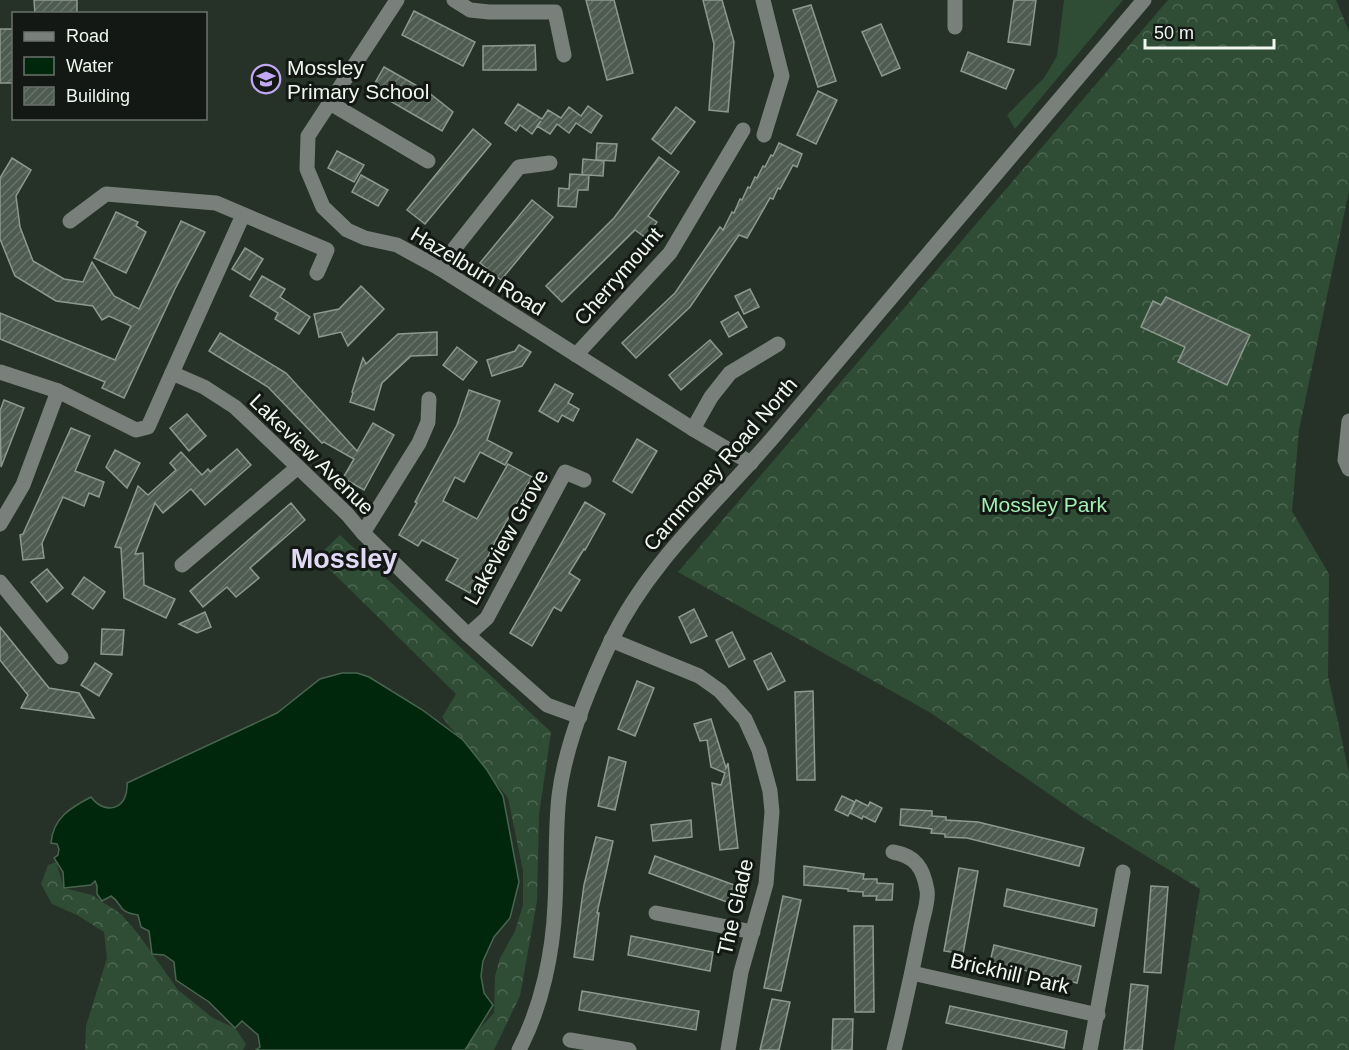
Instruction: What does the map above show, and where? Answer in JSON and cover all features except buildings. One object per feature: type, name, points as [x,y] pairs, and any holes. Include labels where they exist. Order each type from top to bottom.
[{"type":"street","name":"Hazelburn Road","points":[[397,0],[308,136],[307,169],[323,207],[347,230],[365,238],[397,245],[439,268],[693,429],[751,463]]},
{"type":"street","points":[[454,0],[470,10],[555,12],[564,54]]},
{"type":"street","points":[[763,0],[782,75],[764,135]]},
{"type":"street","points":[[955,0],[955,27]]},
{"type":"street","name":"Carnmoney Road North","points":[[519,1050],[535,1011],[552,945],[560,795],[580,717],[612,640],[645,582],[697,520],[751,463],[1144,0]]},
{"type":"street","points":[[330,103],[428,161]]},
{"type":"street","name":"Cherrymount","points":[[576,355],[670,253],[743,130]]},
{"type":"street","points":[[439,268],[519,166],[550,163]]},
{"type":"street","points":[[70,221],[106,194],[216,203],[327,250],[316,273]]},
{"type":"street","points":[[0,372],[58,391],[136,430],[148,427],[243,215]]},
{"type":"street","points":[[693,429],[711,398],[730,373],[778,344]]},
{"type":"street","name":"Lakeview Avenue","points":[[172,373],[204,387],[235,407],[347,514],[363,533],[468,635],[547,705],[580,717]]},
{"type":"street","points":[[0,524],[23,485],[58,391]]},
{"type":"street","points":[[363,533],[419,443],[428,422],[429,399]]},
{"type":"street","points":[[1348,469],[1345,460],[1349,421]]},
{"type":"street","points":[[182,565],[298,467]]},
{"type":"street","name":"Lakeview Grove","points":[[468,635],[487,618],[565,472],[584,480]]},
{"type":"street","points":[[0,582],[61,657]]},
{"type":"street","name":"The Glade","points":[[612,640],[699,676],[720,691],[745,719],[759,750],[770,791],[772,812],[766,884],[741,972],[728,1050]]},
{"type":"street","points":[[893,852],[906,854],[915,861],[921,870],[927,892],[912,973],[894,1050]]},
{"type":"street","points":[[1090,1050],[1123,872]]},
{"type":"street","points":[[656,913],[753,932]]},
{"type":"street","name":"Brickhill Park","points":[[912,973],[1098,1015]]},
{"type":"street","points":[[570,1040],[629,1050]]},
{"type":"green space","points":[[1064,0],[1123,0],[1015,129],[1007,115],[1044,78],[1057,56]]},
{"type":"green space","name":"Mossley Park","points":[[1168,0],[1336,0],[1349,31],[1349,191],[1299,430],[1292,511],[1329,574],[1328,676],[1349,773],[1349,1050],[1174,1050],[1200,889],[1081,816],[931,713],[678,572]]},
{"type":"green space","points":[[340,535],[551,732],[539,815],[537,901],[520,996],[494,1050],[460,1050],[494,1013],[495,976],[500,958],[515,931],[523,905],[523,871],[508,798],[442,717],[456,694],[317,557]]},
{"type":"green space","points":[[56,862],[64,888],[92,895],[121,914],[139,935],[178,990],[213,1018],[235,1028],[246,1044],[243,1050],[85,1050],[86,1026],[107,958],[104,932],[77,915],[52,904],[41,884],[48,865]]},
{"type":"water","points":[[342,673],[357,673],[369,677],[421,709],[463,740],[487,770],[503,796],[519,882],[510,918],[494,937],[483,961],[481,976],[484,993],[493,1005],[465,1050],[256,1050],[260,1047],[258,1035],[242,1021],[235,1028],[209,1002],[176,980],[174,962],[164,955],[152,954],[149,931],[141,927],[138,915],[123,910],[111,896],[102,901],[97,894],[95,881],[91,885],[64,888],[63,872],[54,858],[58,855],[59,849],[57,844],[51,843],[52,834],[59,820],[76,805],[91,797],[103,807],[115,807],[124,799],[127,783],[277,713],[320,679]]},
{"type":"place","name":"Mossley Primary School","points":[[266,79]]},
{"type":"district","name":"Mossley","points":[[344,559]]}]
